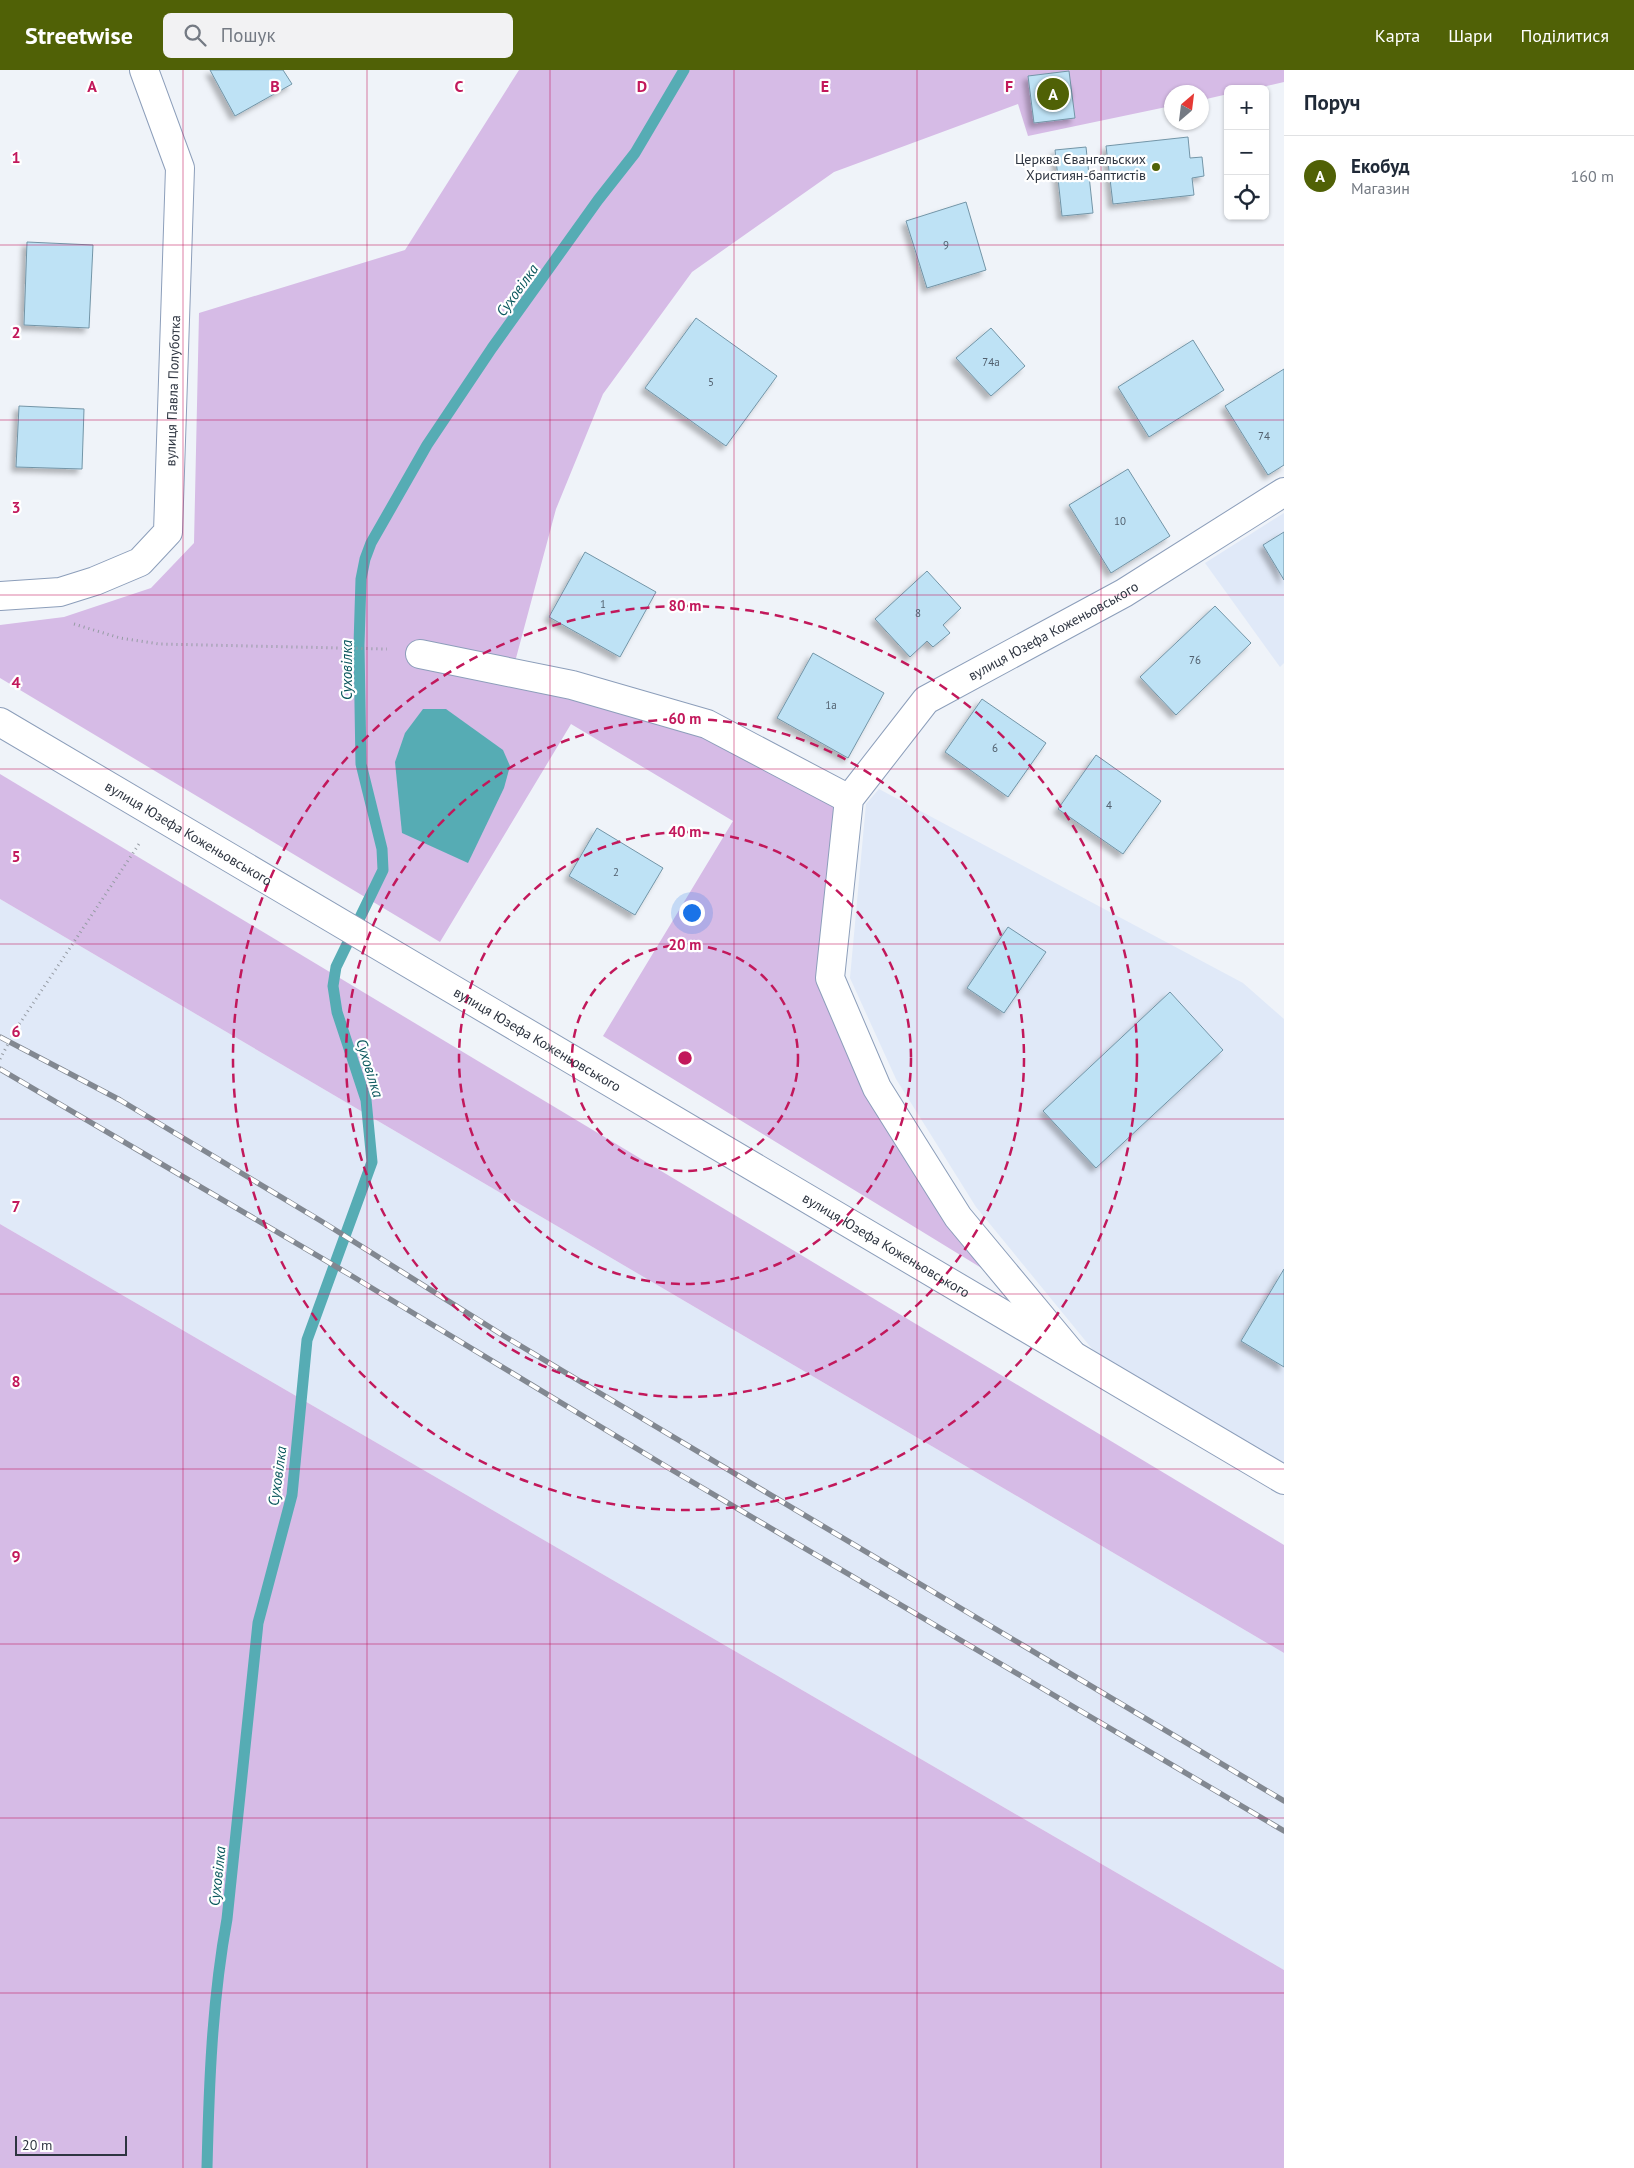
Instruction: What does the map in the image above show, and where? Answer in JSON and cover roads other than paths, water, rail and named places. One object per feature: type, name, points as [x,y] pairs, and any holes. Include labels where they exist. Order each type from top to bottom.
[{"type":"street","name":"вулиця Павла Полуботка","points":[[0,596],[60,592],[95,581],[140,562],[168,532],[180,168],[144,70]]},
{"type":"street","name":"вулиця Юзефа Коженьовського","points":[[1074,1356],[958,1217],[877,1088],[830,978],[849,799],[926,700],[1124,593],[1284,492]]},
{"type":"street","points":[[420,654],[572,685],[707,724],[849,799]]},
{"type":"street","name":"вулиця Юзефа Коженьовського","points":[[0,722],[1284,1480]]},
{"type":"water","points":[[423,709],[446,709],[503,750],[510,766],[504,788],[468,863],[402,833],[395,762],[405,733]]},
{"type":"waterway","name":"Суховілка","points":[[207,2168],[210,2074],[215,2012],[227,1919],[258,1623],[292,1495],[307,1340],[372,1162],[366,1100],[337,1012],[333,986],[336,967],[383,870],[382,849],[361,764],[359,645],[361,579],[365,559],[371,543],[427,445],[492,348],[598,200],[635,153],[684,70]]},
{"type":"railway","points":[[0,1037],[120,1100],[321,1221],[504,1336],[1284,1801]]},
{"type":"railway","points":[[0,1069],[352,1276],[667,1467],[1284,1831]]},
{"type":"place","name":"Екобуд","points":[[1053,94]]},
{"type":"place","name":"Церква Євангельских Християн-баптистів","points":[[1156,167]]}]
